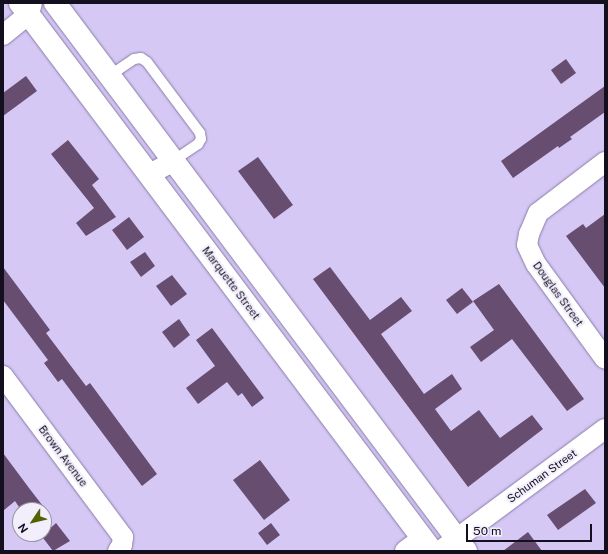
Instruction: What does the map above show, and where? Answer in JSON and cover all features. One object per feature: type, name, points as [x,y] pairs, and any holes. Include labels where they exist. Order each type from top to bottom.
[{"type":"street","points":[[55,3],[333,375],[454,547]]},
{"type":"street","points":[[3,35],[27,6]]},
{"type":"street","name":"Marquette Street","points":[[27,6],[150,174],[427,544]]},
{"type":"street","points":[[150,174],[173,161]]},
{"type":"street","name":"Douglas Street","points":[[605,162],[538,213],[529,234],[527,245],[536,264],[605,359]]},
{"type":"street","points":[[312,391],[333,375]]},
{"type":"street","name":"Brown Avenue","points":[[3,376],[120,544]]},
{"type":"street","name":"Schuman Street","points":[[454,547],[605,429]]},
{"type":"street","points":[[405,551],[427,544]]},
{"type":"lane","points":[[109,76],[134,60],[141,58],[147,62],[200,134],[201,139],[198,144],[173,161]]},
{"type":"building","points":[[566,59],[576,73],[561,84],[551,70]]},
{"type":"building","points":[[26,76],[37,91],[3,116],[3,93]]},
{"type":"building","points":[[605,86],[605,112],[570,137],[572,139],[559,148],[558,146],[513,178],[501,161]]},
{"type":"building","points":[[68,140],[99,179],[92,185],[116,217],[86,236],[76,223],[94,208],[51,154]]},
{"type":"building","points":[[258,157],[293,205],[274,219],[238,171]]},
{"type":"building","points":[[605,214],[605,288],[566,236],[583,224],[586,228]]},
{"type":"building","points":[[129,217],[144,237],[127,250],[112,230]]},
{"type":"building","points":[[145,252],[155,266],[141,277],[130,262]]},
{"type":"building","points":[[3,267],[50,330],[46,333],[86,386],[90,383],[157,474],[142,486],[62,379],[58,382],[44,363],[48,360],[3,300]]},
{"type":"building","points":[[330,267],[370,320],[401,297],[412,311],[381,334],[424,394],[452,374],[462,389],[435,409],[451,431],[479,410],[500,438],[532,415],[543,429],[468,487],[313,279]]},
{"type":"building","points":[[172,275],[187,294],[171,306],[156,286]]},
{"type":"building","points":[[499,284],[584,399],[567,411],[512,339],[481,362],[470,347],[494,330],[473,301]]},
{"type":"building","points":[[462,288],[473,302],[457,314],[446,300]]},
{"type":"building","points":[[179,319],[190,335],[174,348],[162,332]]},
{"type":"building","points":[[212,328],[264,398],[252,407],[242,393],[238,396],[227,382],[198,404],[186,388],[215,366],[196,340]]},
{"type":"building","points":[[3,453],[40,502],[15,501],[3,511]]},
{"type":"building","points":[[260,460],[290,500],[264,520],[233,480]]},
{"type":"building","points":[[585,489],[596,503],[558,530],[547,515]]},
{"type":"building","points":[[56,523],[70,541],[53,551],[46,542],[52,542],[52,527]]},
{"type":"building","points":[[271,523],[280,535],[267,545],[258,533]]},
{"type":"building","points":[[528,532],[542,551],[503,551]]}]
